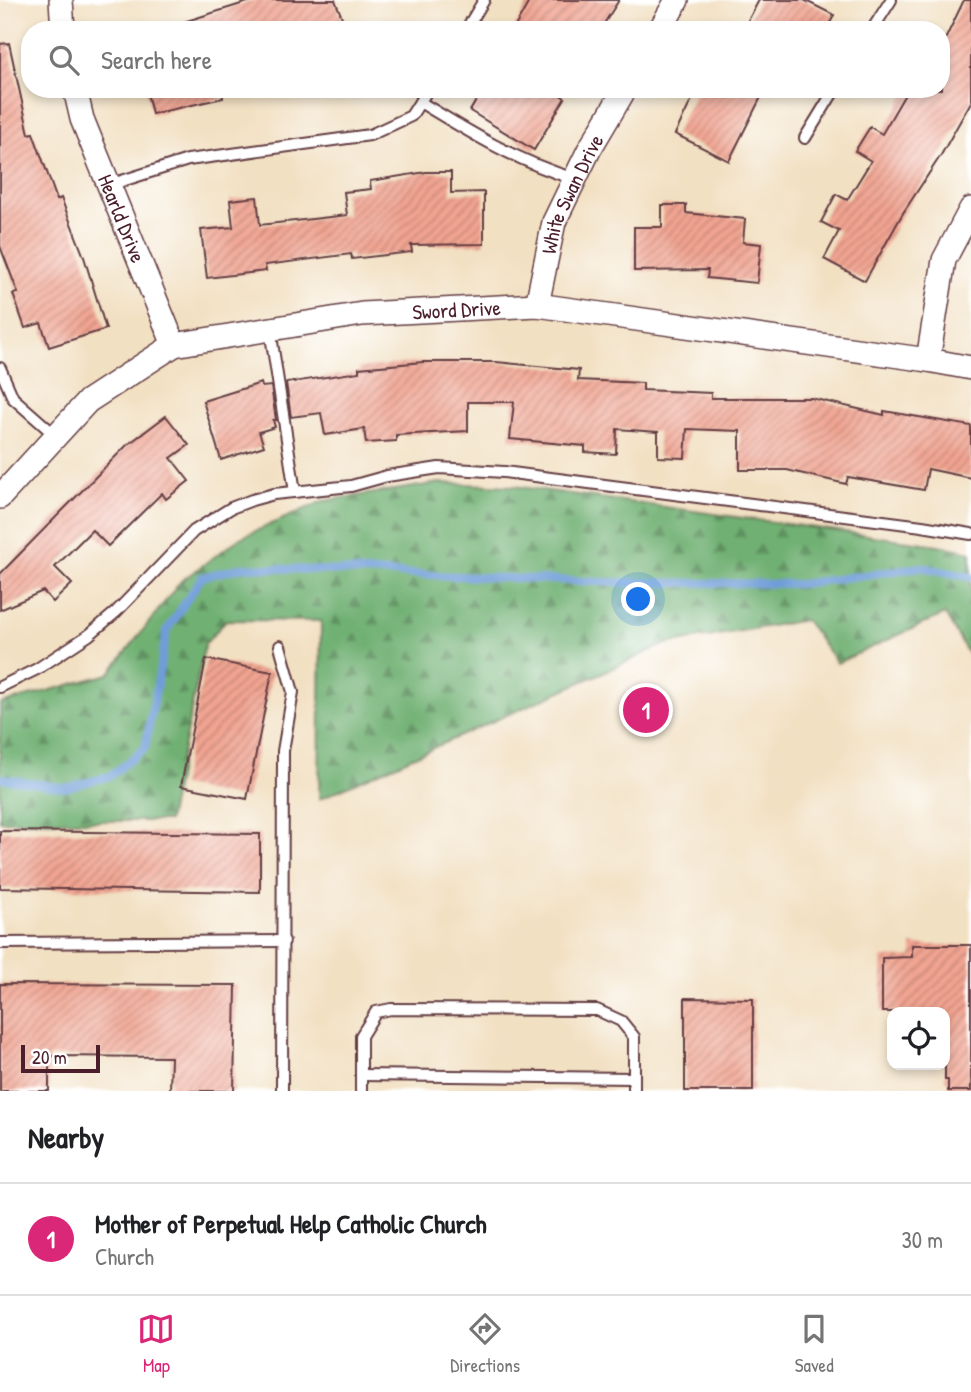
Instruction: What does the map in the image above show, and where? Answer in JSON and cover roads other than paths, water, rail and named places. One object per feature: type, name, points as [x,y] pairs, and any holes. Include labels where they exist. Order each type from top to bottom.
[{"type":"street","points":[[61,0],[62,21]]},
{"type":"street","points":[[665,21],[677,0]]},
{"type":"street","name":"Hearld Drive","points":[[77,98],[82,119],[174,345]]},
{"type":"street","name":"White Swan Drive","points":[[537,305],[554,222],[575,178],[620,98]]},
{"type":"street","points":[[928,360],[944,260],[971,209]]},
{"type":"street","name":"Sword Drive","points":[[0,497],[88,401],[174,345],[362,314],[537,305],[971,368]]},
{"type":"lane","points":[[471,21],[484,0]]},
{"type":"lane","points":[[878,21],[891,0]]},
{"type":"lane","points":[[109,185],[188,160],[370,135],[411,116],[422,98]]},
{"type":"lane","points":[[805,138],[829,98]]},
{"type":"lane","points":[[419,102],[473,134],[552,172],[575,178]]},
{"type":"lane","points":[[270,330],[295,492]]},
{"type":"lane","points":[[0,368],[13,398],[55,435]]},
{"type":"lane","points":[[0,687],[37,669],[89,635],[116,612],[194,531],[232,509],[252,500],[351,486],[415,471],[463,469],[971,534]]},
{"type":"lane","points":[[280,646],[293,692],[283,751],[282,1091]]},
{"type":"lane","points":[[0,943],[284,941]]},
{"type":"lane","points":[[361,1091],[361,1036],[376,1012],[391,1009],[597,1010],[621,1021],[634,1037],[634,1091]]},
{"type":"lane","points":[[361,1075],[634,1078]]},
{"type":"waterway","points":[[0,778],[65,788],[110,776],[145,748],[167,630],[202,577],[243,567],[599,582],[801,584],[921,567],[971,577]]},
{"type":"place","name":"Mother of Perpetual Help Catholic Church","points":[[646,710]]}]
